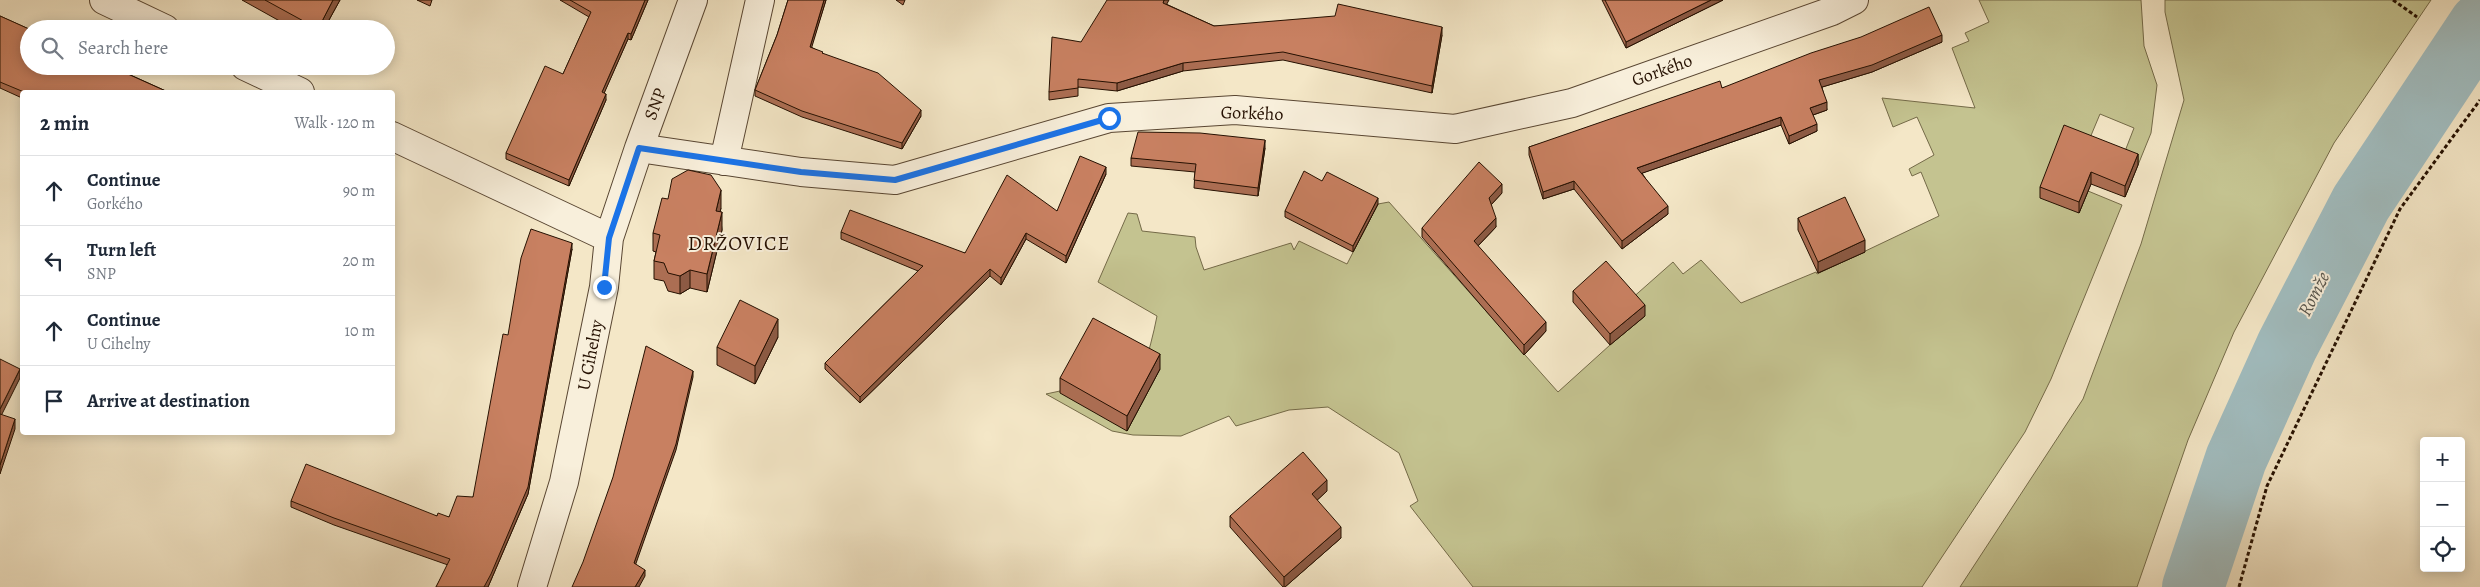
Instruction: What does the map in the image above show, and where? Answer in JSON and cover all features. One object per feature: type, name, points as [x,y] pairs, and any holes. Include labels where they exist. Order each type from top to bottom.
[{"type":"street","points":[[104,0],[146,20]]},
{"type":"street","name":"SNP","points":[[609,238],[639,148],[693,0]]},
{"type":"street","points":[[724,160],[760,0]]},
{"type":"street","name":"Gorkého","points":[[639,148],[801,172],[895,180],[1109,118],[1235,110],[1455,129],[1572,103],[1832,11],[1854,0]]},
{"type":"street","points":[[263,75],[296,90]]},
{"type":"street","points":[[395,137],[609,238]]},
{"type":"street","name":"U Cihelny","points":[[532,587],[564,482],[604,287],[609,238]]},
{"type":"path","points":[[2394,0],[2416,17]]},
{"type":"path","points":[[2239,587],[2268,486],[2400,209],[2480,100]]},
{"type":"shaded area","points":[[1979,0],[2141,0],[2144,46],[2157,85],[2151,133],[2138,165],[2122,159],[2134,128],[2100,114],[2087,145],[2079,213],[2088,191],[2122,205],[2051,379],[2025,432],[1922,587],[1473,587],[1410,506],[1418,501],[1399,453],[1328,407],[1289,410],[1236,426],[1229,416],[1181,436],[1133,435],[1112,431],[1046,394],[1060,391],[1126,427],[1147,358],[1157,316],[1098,282],[1128,213],[1137,214],[1142,231],[1195,237],[1196,247],[1204,270],[1291,243],[1294,250],[1299,241],[1347,264],[1378,204],[1389,202],[1558,392],[1610,345],[1630,300],[1673,262],[1683,274],[1701,260],[1741,303],[1816,272],[1817,274],[1939,216],[1921,172],[1912,176],[1909,169],[1934,155],[1917,117],[1893,127],[1882,98],[1975,108],[1952,48],[1969,41],[1965,33],[1989,22]]},
{"type":"shaded area","points":[[2165,0],[2431,0],[2334,143],[2234,332],[2188,440],[2137,587],[1960,587],[2083,399],[2141,244],[2184,100],[2165,12]]},
{"type":"building","points":[[265,0],[333,0],[323,20],[302,20]]},
{"type":"building","points":[[570,0],[645,0],[631,34],[628,33],[602,92],[606,94],[569,180],[506,153],[545,66],[563,74],[591,12]]},
{"type":"building","points":[[788,0],[824,0],[810,47],[878,73],[921,110],[902,143],[802,111],[755,90],[777,35]]},
{"type":"building","points":[[1107,0],[1164,0],[1163,3],[1214,26],[1335,16],[1338,4],[1442,27],[1432,86],[1283,52],[1183,63],[1117,83],[1078,79],[1078,88],[1049,92],[1052,37],[1081,42]]},
{"type":"building","points":[[1605,0],[1711,0],[1626,42]]},
{"type":"building","points":[[1929,7],[1942,35],[1872,65],[1819,80],[1827,102],[1810,108],[1817,124],[1789,136],[1781,117],[1637,168],[1668,206],[1622,241],[1574,181],[1543,192],[1529,147],[1720,81],[1722,88],[1811,53],[1861,37]]},
{"type":"building","points":[[0,16],[20,25],[20,75],[130,75],[164,90],[20,90],[0,82]]},
{"type":"building","points":[[2064,125],[2138,154],[2125,186],[2091,172],[2079,202],[2040,187]]},
{"type":"building","points":[[1138,132],[1200,133],[1265,140],[1258,188],[1194,180],[1196,164],[1131,158]]},
{"type":"building","points":[[1080,156],[1106,167],[1066,256],[1026,233],[1001,278],[990,269],[860,397],[825,363],[923,266],[841,232],[850,210],[965,253],[1007,175],[1057,211]]},
{"type":"building","points":[[1479,162],[1502,184],[1489,198],[1496,218],[1474,241],[1546,322],[1524,345],[1422,228]]},
{"type":"building","points":[[688,170],[711,175],[721,190],[716,211],[722,212],[707,274],[690,270],[680,276],[668,273],[664,263],[654,261],[660,235],[653,233],[662,198],[668,199],[672,179]]},
{"type":"building","points":[[1304,171],[1322,181],[1327,172],[1378,198],[1353,246],[1285,211]]},
{"type":"building","points":[[1845,197],[1865,240],[1818,262],[1798,218]]},
{"type":"building","points":[[531,229],[572,243],[528,487],[484,587],[436,587],[450,559],[291,501],[306,464],[437,516],[438,513],[449,517],[457,496],[473,497],[503,334],[508,335],[521,258]]},
{"type":"building","points":[[1606,261],[1645,305],[1610,334],[1573,291]]},
{"type":"building","points":[[740,300],[778,319],[755,366],[717,347]]},
{"type":"building","points":[[1093,318],[1160,354],[1127,416],[1060,378]]},
{"type":"building","points":[[646,346],[693,371],[676,444],[634,563],[645,570],[635,587],[572,587],[583,562],[613,477]]},
{"type":"building","points":[[0,359],[20,369],[0,409]]},
{"type":"building","points":[[0,414],[15,419],[0,465]]},
{"type":"building","points":[[1303,452],[1327,480],[1312,494],[1341,527],[1284,577],[1230,516]]},
{"type":"waterway","name":"Romže","points":[[2193,587],[2236,459],[2287,346],[2361,203],[2480,24]]},
{"type":"district","name":"DRŽOVICE","points":[[739,243]]},
{"type":"route","points":[[604,287],[609,238],[639,148],[801,172],[895,180],[1109,118]]}]
